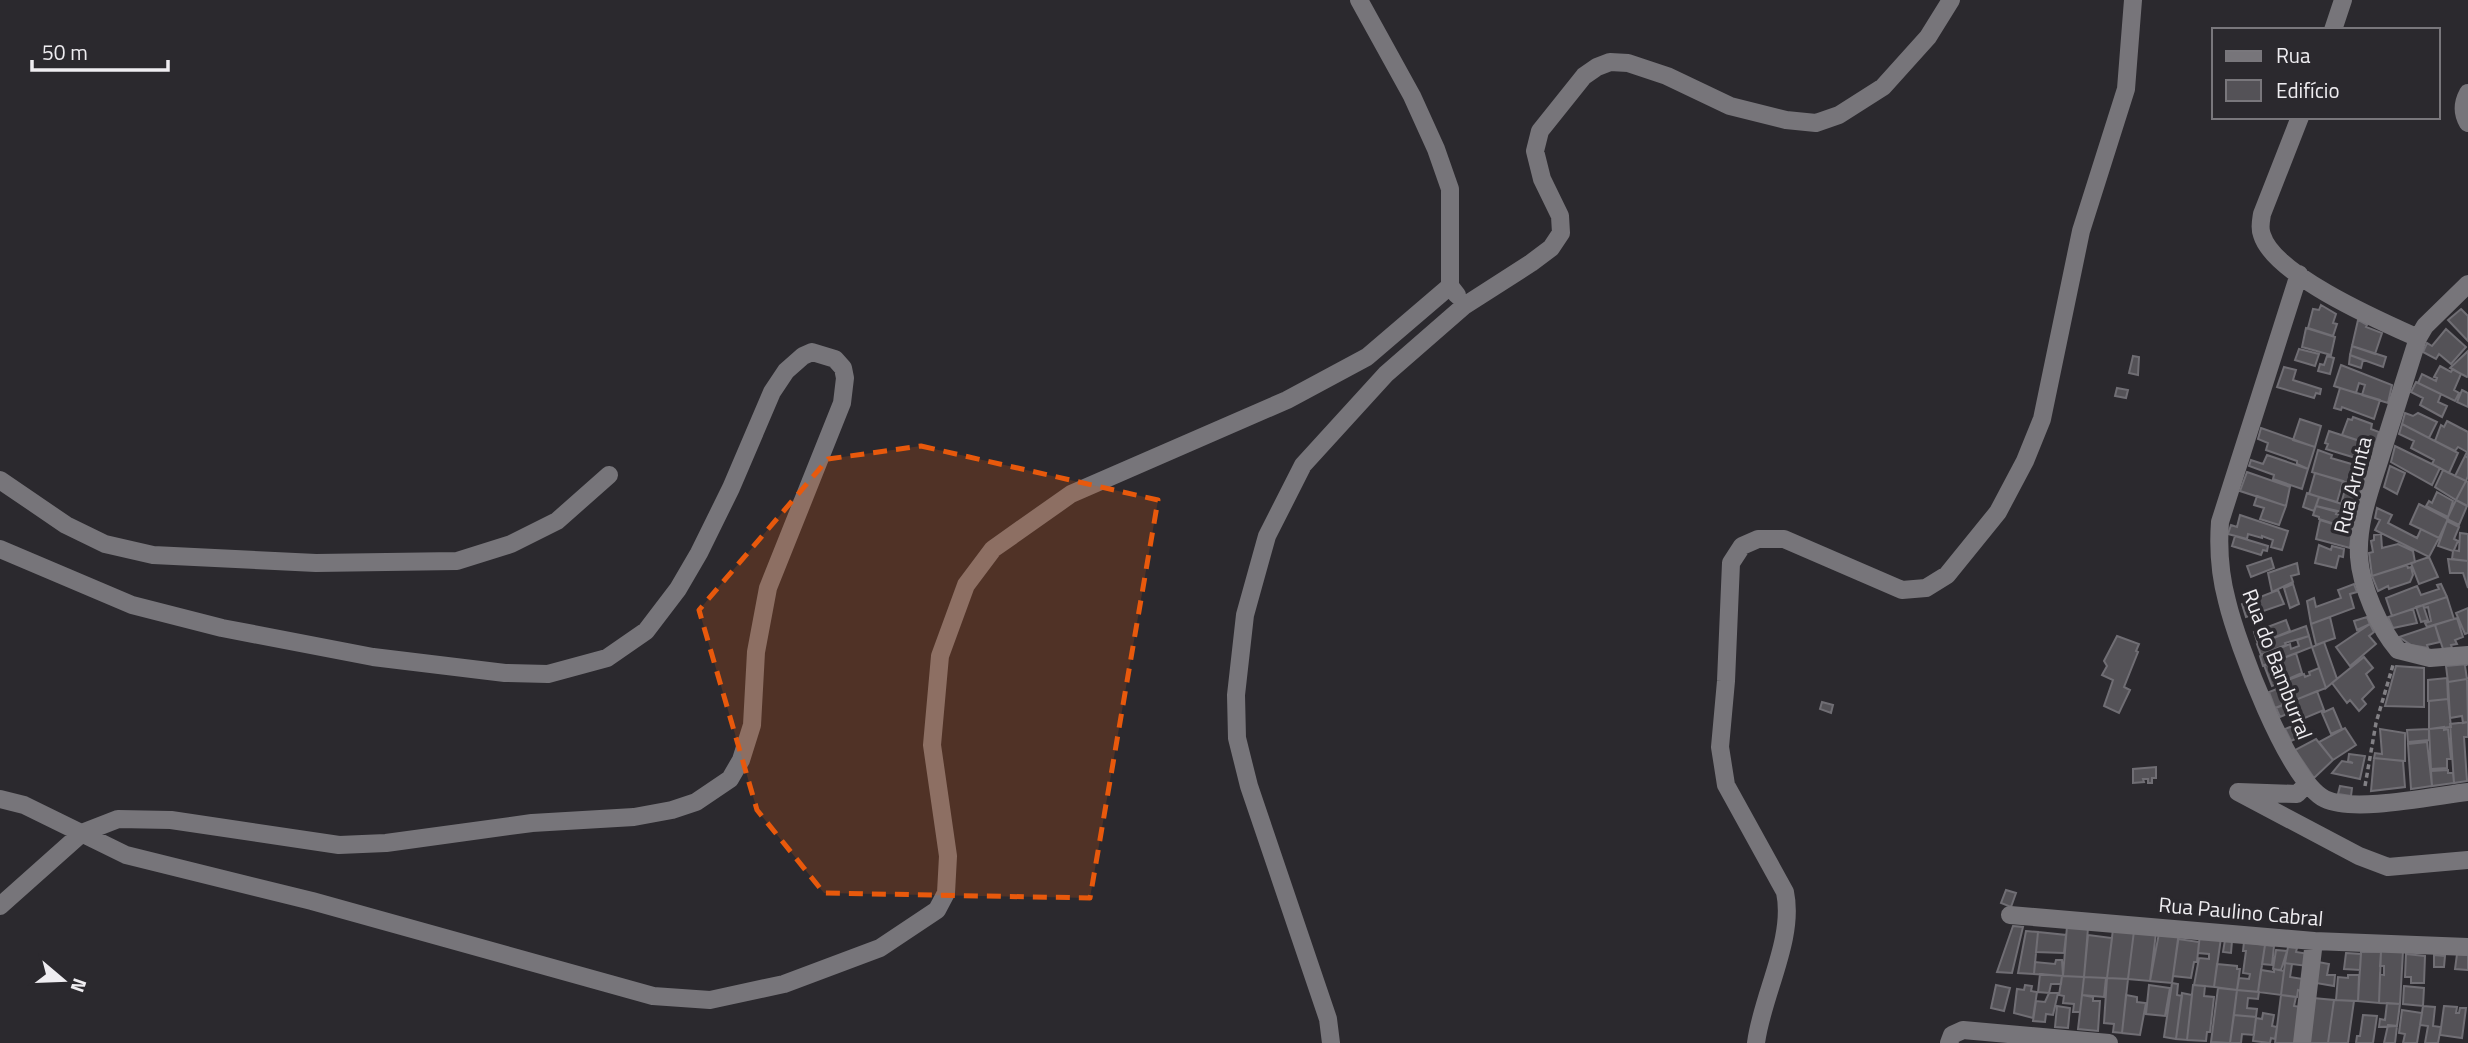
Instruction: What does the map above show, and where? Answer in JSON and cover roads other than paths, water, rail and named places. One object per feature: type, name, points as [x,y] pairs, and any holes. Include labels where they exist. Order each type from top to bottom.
[{"type":"street","points":[[1359,0],[1412,96],[1436,149],[1450,189],[1450,286],[1464,306]]},
{"type":"street","points":[[1331,1043],[1328,1019],[1249,786],[1237,738],[1236,695],[1245,615],[1267,536],[1303,465],[1386,374],[1464,306],[1551,248],[1561,233],[1560,216],[1542,179],[1535,151],[1540,131],[1578,82],[1597,67],[1609,62],[1628,63],[1667,76],[1730,106],[1786,120],[1816,123],[1839,115],[1883,87],[1928,37],[1951,0]]},
{"type":"street","points":[[1756,1043],[1785,933],[1788,908],[1785,892],[1726,785],[1720,747],[1727,681],[1731,563],[1742,545],[1758,539],[1784,539],[1902,590],[1926,588],[1947,575],[1998,512],[2025,461],[2042,419],[2081,231],[2126,89],[2133,0]]},
{"type":"street","points":[[2334,28],[2343,0]]},
{"type":"street","points":[[2468,93],[2463,112],[2468,123]]},
{"type":"street","points":[[2299,119],[2262,214],[2260,228],[2270,250],[2299,274],[2343,302],[2417,338],[2425,326],[2468,284]]},
{"type":"street","name":"Rua do Bamburral","points":[[2299,274],[2224,510],[2218,546],[2227,603],[2261,696],[2286,753],[2307,784],[2327,800],[2363,806],[2468,792]]},
{"type":"street","points":[[0,799],[24,805],[126,855],[326,905],[653,996],[710,1000],[784,984],[880,948],[937,910],[946,893],[948,856],[932,745],[940,656],[967,585],[993,549],[1071,494],[1287,400],[1367,357],[1450,286]]},
{"type":"street","name":"Rua Arunta","points":[[2417,338],[2368,497],[2360,533],[2362,575],[2381,627],[2398,650],[2430,657],[2468,655]]},
{"type":"street","points":[[0,549],[132,605],[222,628],[373,657],[505,673],[548,674],[607,658],[646,631],[678,589],[699,553],[731,488],[772,392],[786,371],[812,352],[835,359],[843,368],[845,378],[842,403],[768,588],[756,652],[752,725],[748,742],[730,779],[705,796],[672,810],[634,817],[533,823],[357,845],[340,845],[171,820],[118,819],[82,833],[0,906]]},
{"type":"street","points":[[0,480],[66,524],[105,544],[153,555],[316,563],[457,561],[511,544],[557,522],[609,475]]},
{"type":"street","points":[[2307,784],[2297,794],[2238,792],[2359,856],[2388,867],[2468,860]]},
{"type":"street","name":"Rua Paulino Cabral","points":[[2010,915],[2314,941],[2468,947]]},
{"type":"street","points":[[2302,1043],[2314,941]]},
{"type":"street","points":[[1950,1043],[1952,1035],[1957,1032],[1976,1031],[2109,1043]]}]
